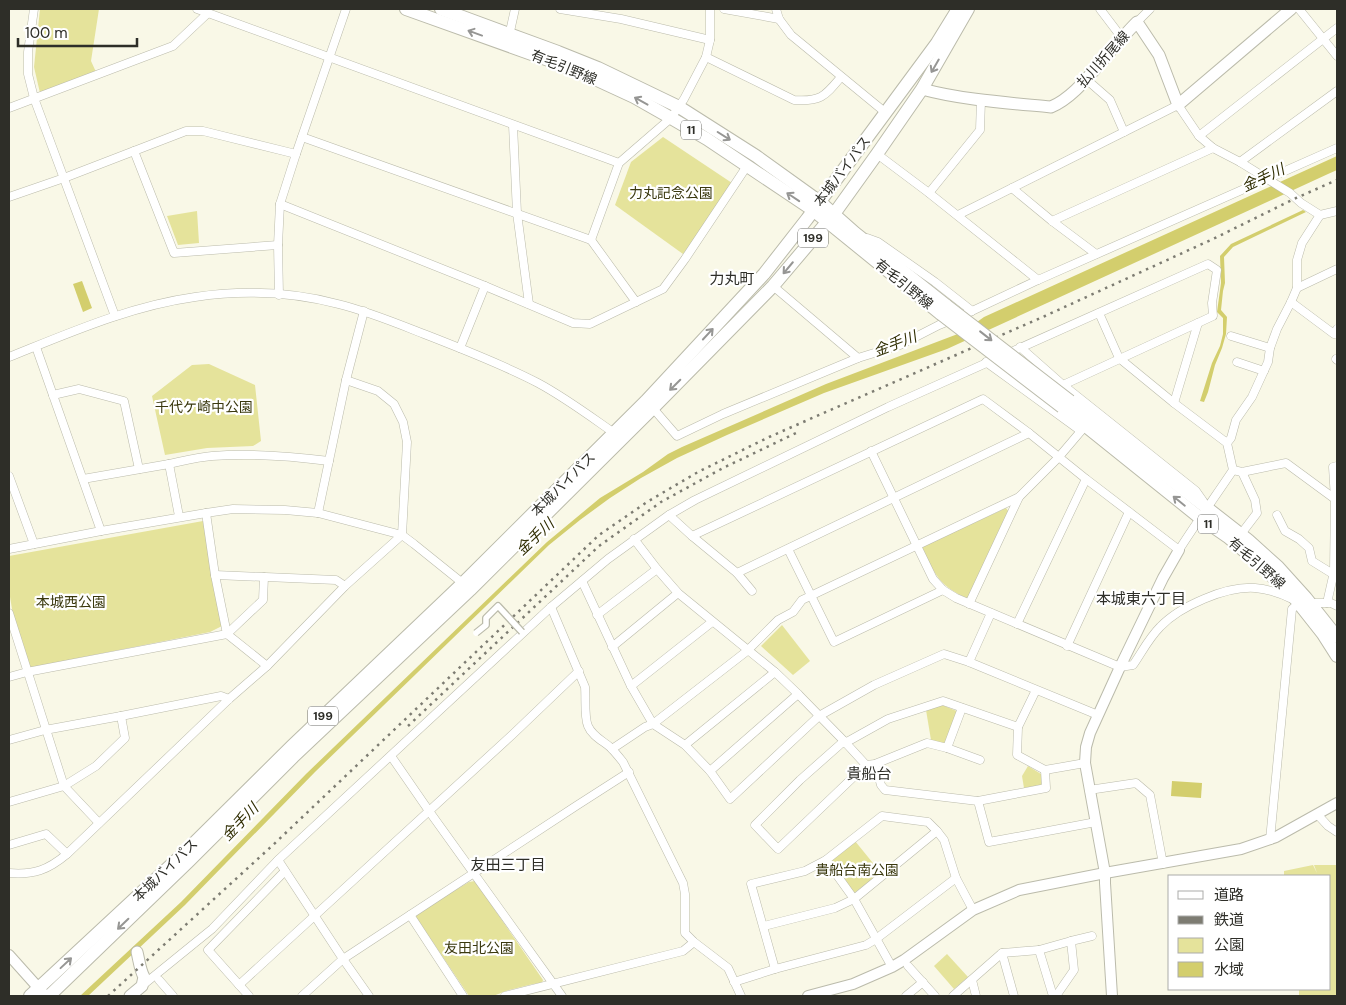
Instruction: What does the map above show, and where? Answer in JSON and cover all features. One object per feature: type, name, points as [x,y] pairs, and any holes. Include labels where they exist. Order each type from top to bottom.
[{"type":"main road","name":"有毛引野線","points":[[406,9],[598,68],[679,107],[756,156],[942,312],[1066,404],[1204,512],[1228,537],[1294,596],[1305,603],[1337,656]]},
{"type":"main road","name":"有毛引野線","points":[[441,9],[634,97],[816,206]]},
{"type":"main road","name":"本城バイパス","points":[[649,404],[764,274],[807,220],[937,44],[958,9]]},
{"type":"main road","name":"本城バイパス","points":[[41,994],[60,969],[182,854],[292,746],[466,586],[649,404],[773,286],[831,218],[877,154],[922,89],[968,9]]},
{"type":"main road","points":[[1178,105],[1291,9]]},
{"type":"main road","name":"払川折尾線","points":[[922,89],[981,100],[1051,107],[1061,103],[1086,79],[1137,22],[1158,55],[1178,105]]},
{"type":"main road","name":"有毛引野線","points":[[831,218],[855,233],[942,312]]},
{"type":"main road","name":"有毛引野線","points":[[1066,404],[1083,428],[1204,512],[1241,534],[1278,567],[1305,603],[1337,637]]},
{"type":"main road","points":[[130,996],[142,986],[144,977],[137,952]]},
{"type":"street","points":[[34,9],[28,52],[28,74],[34,98],[115,316]]},
{"type":"street","points":[[197,9],[619,163]]},
{"type":"street","points":[[279,295],[278,245],[280,204],[346,9]]},
{"type":"street","points":[[508,39],[515,9]]},
{"type":"street","points":[[560,9],[621,19],[710,40]]},
{"type":"street","points":[[591,240],[619,163],[671,118],[706,57],[710,40],[710,9]]},
{"type":"street","points":[[724,9],[779,19]]},
{"type":"street","points":[[776,9],[779,19],[791,35],[886,114]]},
{"type":"street","points":[[1100,9],[1122,38]]},
{"type":"street","points":[[1137,22],[1150,9]]},
{"type":"street","points":[[1299,9],[1337,56]]},
{"type":"street","points":[[9,108],[173,46],[208,13]]},
{"type":"street","points":[[1199,136],[1337,28]]},
{"type":"street","points":[[706,57],[794,100],[806,101],[817,99],[827,93],[841,77]]},
{"type":"street","points":[[1086,79],[1110,100],[1124,132]]},
{"type":"street","points":[[1240,162],[1337,91]]},
{"type":"street","points":[[930,193],[980,130],[981,100]]},
{"type":"street","points":[[958,215],[1178,105],[1199,136],[1213,148],[1240,162],[1320,215]]},
{"type":"street","points":[[513,125],[517,213],[529,304]]},
{"type":"street","points":[[9,197],[186,131],[202,131],[296,154]]},
{"type":"street","points":[[302,137],[591,240],[636,302]]},
{"type":"street","points":[[1052,221],[1213,148]]},
{"type":"street","points":[[649,404],[677,436],[723,414],[858,358],[900,345],[1038,280],[1337,148]]},
{"type":"street","points":[[134,151],[174,253],[278,245]]},
{"type":"street","points":[[877,154],[930,193],[1038,280]]},
{"type":"street","points":[[280,204],[573,323],[590,324],[662,289],[685,259],[747,166]]},
{"type":"street","points":[[1012,188],[1096,254]]},
{"type":"street","points":[[1227,444],[1231,438],[1236,420],[1252,397],[1264,371],[1276,329],[1297,288],[1297,260],[1302,243],[1320,215],[1337,211]]},
{"type":"street","points":[[855,233],[878,242],[972,311]]},
{"type":"street","points":[[142,986],[212,929],[278,860],[522,632],[608,559],[669,515],[695,500],[879,411],[986,362],[1208,264],[1217,270],[1212,303],[1213,316],[1063,384]]},
{"type":"street","points":[[1297,288],[1337,269]]},
{"type":"street","points":[[460,348],[485,286]]},
{"type":"street","points":[[773,286],[858,358]]},
{"type":"street","points":[[9,357],[115,316],[162,303],[196,297],[239,293],[307,297],[364,311],[460,348],[518,373],[569,401],[618,435]]},
{"type":"street","points":[[1291,302],[1334,334],[1337,329]]},
{"type":"street","points":[[318,513],[346,380],[364,311]]},
{"type":"street","points":[[942,312],[996,364]]},
{"type":"street","points":[[1099,312],[1119,358],[1227,444],[1233,470],[1179,550],[1163,578],[1098,715],[1086,747],[1085,763],[1089,790],[1105,873],[1112,996]]},
{"type":"street","points":[[1174,403],[1198,323]]},
{"type":"street","points":[[1231,336],[1270,348]]},
{"type":"street","points":[[36,346],[101,531]]},
{"type":"street","points":[[1020,347],[1196,491],[1204,512]]},
{"type":"street","points":[[612,749],[645,727],[653,724],[747,651],[778,620],[793,612],[802,600],[1019,497],[1058,458],[1083,428],[986,362]]},
{"type":"street","points":[[1236,362],[1264,371]]},
{"type":"street","points":[[9,873],[23,874],[41,871],[56,863],[67,854],[229,699],[267,666],[346,586],[402,535],[407,442],[404,422],[394,404],[378,391],[346,380]]},
{"type":"street","points":[[53,395],[78,389],[124,401],[139,469]]},
{"type":"street","points":[[692,536],[983,399],[1179,550]]},
{"type":"street","points":[[737,573],[1029,433]]},
{"type":"street","points":[[871,451],[934,580],[943,590],[969,604],[1120,667],[1133,665],[1161,625],[1187,606],[1226,591],[1253,588],[1274,591],[1305,603],[1327,603],[1337,606]]},
{"type":"street","points":[[83,479],[210,456],[259,454],[330,461]]},
{"type":"street","points":[[1233,470],[1242,472],[1286,463],[1335,499]]},
{"type":"street","points":[[169,464],[179,516]]},
{"type":"street","points":[[1327,603],[1333,574],[1335,499],[1333,468],[1337,466]]},
{"type":"street","points":[[1241,534],[1257,513],[1255,500],[1242,472]]},
{"type":"street","points":[[9,476],[34,544]]},
{"type":"street","points":[[1017,624],[1086,479]]},
{"type":"street","points":[[969,604],[1019,497]]},
{"type":"street","points":[[9,549],[206,512],[233,509],[285,510],[318,513],[402,535],[466,586]]},
{"type":"street","points":[[206,512],[226,634],[267,666]]},
{"type":"street","points":[[1067,646],[1129,512]]},
{"type":"street","points":[[1277,514],[1285,531],[1299,539],[1309,548],[1312,561],[1333,574]]},
{"type":"street","points":[[669,515],[737,573],[752,591]]},
{"type":"street","points":[[634,539],[678,593],[775,672],[866,765]]},
{"type":"street","points":[[788,548],[834,642],[943,590]]},
{"type":"street","points":[[597,615],[657,569]]},
{"type":"street","points":[[215,575],[336,580],[346,586]]},
{"type":"street","points":[[9,677],[226,634],[263,600],[264,577]]},
{"type":"street","points":[[582,581],[630,686],[653,724],[685,745],[710,770],[730,799],[819,716],[874,685],[944,654],[1098,715]]},
{"type":"street","points":[[612,647],[678,593]]},
{"type":"street","points":[[1270,840],[1292,609],[1305,603]]},
{"type":"street","points":[[476,633],[486,625],[486,618],[498,606],[522,632]]},
{"type":"street","points":[[551,607],[585,687],[585,713],[588,726],[594,735],[612,749],[623,762],[683,883],[685,894],[685,933],[728,968],[741,996]]},
{"type":"street","points":[[968,662],[991,613]]},
{"type":"street","points":[[9,614],[64,786],[99,823]]},
{"type":"street","points":[[630,686],[712,622]]},
{"type":"street","points":[[239,985],[512,736],[579,671]]},
{"type":"street","points":[[685,745],[775,672]]},
{"type":"street","points":[[1036,690],[1018,727],[1017,755],[1044,770],[1085,763]]},
{"type":"street","points":[[710,770],[798,694]]},
{"type":"street","points":[[9,740],[45,730],[221,696],[229,699]]},
{"type":"street","points":[[980,760],[927,743],[875,764],[866,765],[778,849],[755,825],[800,780],[845,742],[888,719],[943,701],[1018,727]]},
{"type":"street","points":[[947,748],[962,708]]},
{"type":"street","points":[[9,802],[64,786],[96,766],[125,738],[121,716]]},
{"type":"street","points":[[391,756],[428,811],[562,996]]},
{"type":"street","points":[[875,764],[881,785],[885,790],[978,801],[1046,788],[1044,770]]},
{"type":"street","points":[[302,996],[343,959],[629,772]]},
{"type":"street","points":[[1089,790],[1136,782],[1150,795],[1163,864]]},
{"type":"street","points":[[978,801],[989,842],[1096,822]]},
{"type":"street","points":[[808,996],[853,984],[904,960],[973,910],[1019,890],[1105,873],[1242,850],[1270,840],[1337,803]]},
{"type":"street","points":[[1317,814],[1328,826],[1337,832]]},
{"type":"street","points":[[775,969],[751,884],[805,871],[826,860],[882,816],[928,822],[937,831],[944,840],[956,878],[973,910]]},
{"type":"street","points":[[764,926],[835,908],[854,899],[937,831]]},
{"type":"street","points":[[9,845],[46,834],[67,854]]},
{"type":"street","points":[[278,860],[366,995]]},
{"type":"street","points":[[826,860],[854,899],[892,966]]},
{"type":"street","points":[[249,996],[208,950],[285,871]]},
{"type":"street","points":[[734,982],[866,945],[956,878]]},
{"type":"street","points":[[410,915],[463,996]]},
{"type":"street","points":[[953,996],[1002,954],[1039,950],[1092,936]]},
{"type":"street","points":[[1055,996],[1074,970],[1071,941]]},
{"type":"street","points":[[505,996],[683,951],[694,942]]},
{"type":"street","points":[[1039,950],[1055,996]]},
{"type":"street","points":[[1002,954],[1014,996]]},
{"type":"street","points":[[9,955],[41,994]]},
{"type":"street","points":[[908,966],[935,996]]},
{"type":"street","points":[[159,980],[170,995]]},
{"type":"street","points":[[972,980],[976,996]]},
{"type":"street","points":[[906,996],[923,982]]},
{"type":"green space","points":[[40,9],[99,9],[91,61],[96,72],[40,93],[34,67]]},
{"type":"green space","name":"力丸記念公園","points":[[663,137],[735,185],[683,254],[615,205],[631,162]]},
{"type":"green space","points":[[197,211],[199,243],[178,245],[167,216]]},
{"type":"green space","name":"千代ケ崎中公園","points":[[209,364],[255,385],[261,441],[253,446],[207,448],[165,455],[152,396],[192,365]]},
{"type":"green space","points":[[1006,508],[1009,512],[968,599],[958,594],[939,579],[922,547]]},
{"type":"green space","name":"本城西公園","points":[[203,521],[222,626],[210,632],[28,668],[13,615],[9,591],[9,556]]},
{"type":"green space","points":[[782,625],[810,661],[793,675],[761,646]]},
{"type":"green space","points":[[942,705],[959,712],[947,742],[941,744],[931,740],[926,710]]},
{"type":"green space","points":[[1028,766],[1041,774],[1043,782],[1041,785],[1024,788],[1022,776]]},
{"type":"green space","name":"貴船台南公園","points":[[855,841],[881,873],[854,893],[832,860]]},
{"type":"green space","points":[[1313,865],[1317,873],[1314,865],[1337,865],[1337,996],[1299,996],[1299,990],[1331,990],[1331,875],[1284,875],[1284,871]]},
{"type":"green space","name":"友田北公園","points":[[475,881],[543,980],[542,983],[509,990],[493,996],[469,996],[416,917],[417,913],[469,882]]},
{"type":"green space","points":[[947,954],[968,977],[954,989],[934,966]]},
{"type":"water","points":[[1337,156],[1337,170],[947,349],[824,393],[727,435],[677,458],[610,498],[549,545],[315,772],[185,905],[88,996],[80,996],[181,902],[306,774],[547,542],[600,498],[682,447],[826,384],[963,332],[984,317]]},
{"type":"water","points":[[1303,210],[1306,212],[1233,247],[1224,257],[1225,283],[1221,310],[1227,317],[1226,334],[1208,392],[1204,402],[1200,401],[1223,334],[1223,318],[1217,312],[1221,283],[1220,256],[1231,244]]},
{"type":"water","points":[[82,281],[92,308],[83,312],[73,284]]},
{"type":"water","points":[[1172,781],[1202,783],[1201,798],[1171,796]]},
{"type":"railway","points":[[108,996],[273,845],[599,535],[647,502],[698,472],[769,437],[1045,316],[1337,180]]},
{"type":"railway","points":[[408,726],[599,546],[661,502],[723,468],[796,433]]},
{"type":"district","name":"力丸町","points":[[732,279]]},
{"type":"district","name":"本城東六丁目","points":[[1141,599]]},
{"type":"district","name":"貴船台","points":[[869,774]]},
{"type":"district","name":"友田三丁目","points":[[508,865]]},
{"type":"water label","name":"金手川","points":[[1263,178]]},
{"type":"water label","name":"金手川","points":[[895,344]]},
{"type":"water label","name":"金手川","points":[[535,537]]},
{"type":"water label","name":"金手川","points":[[240,822]]}]
